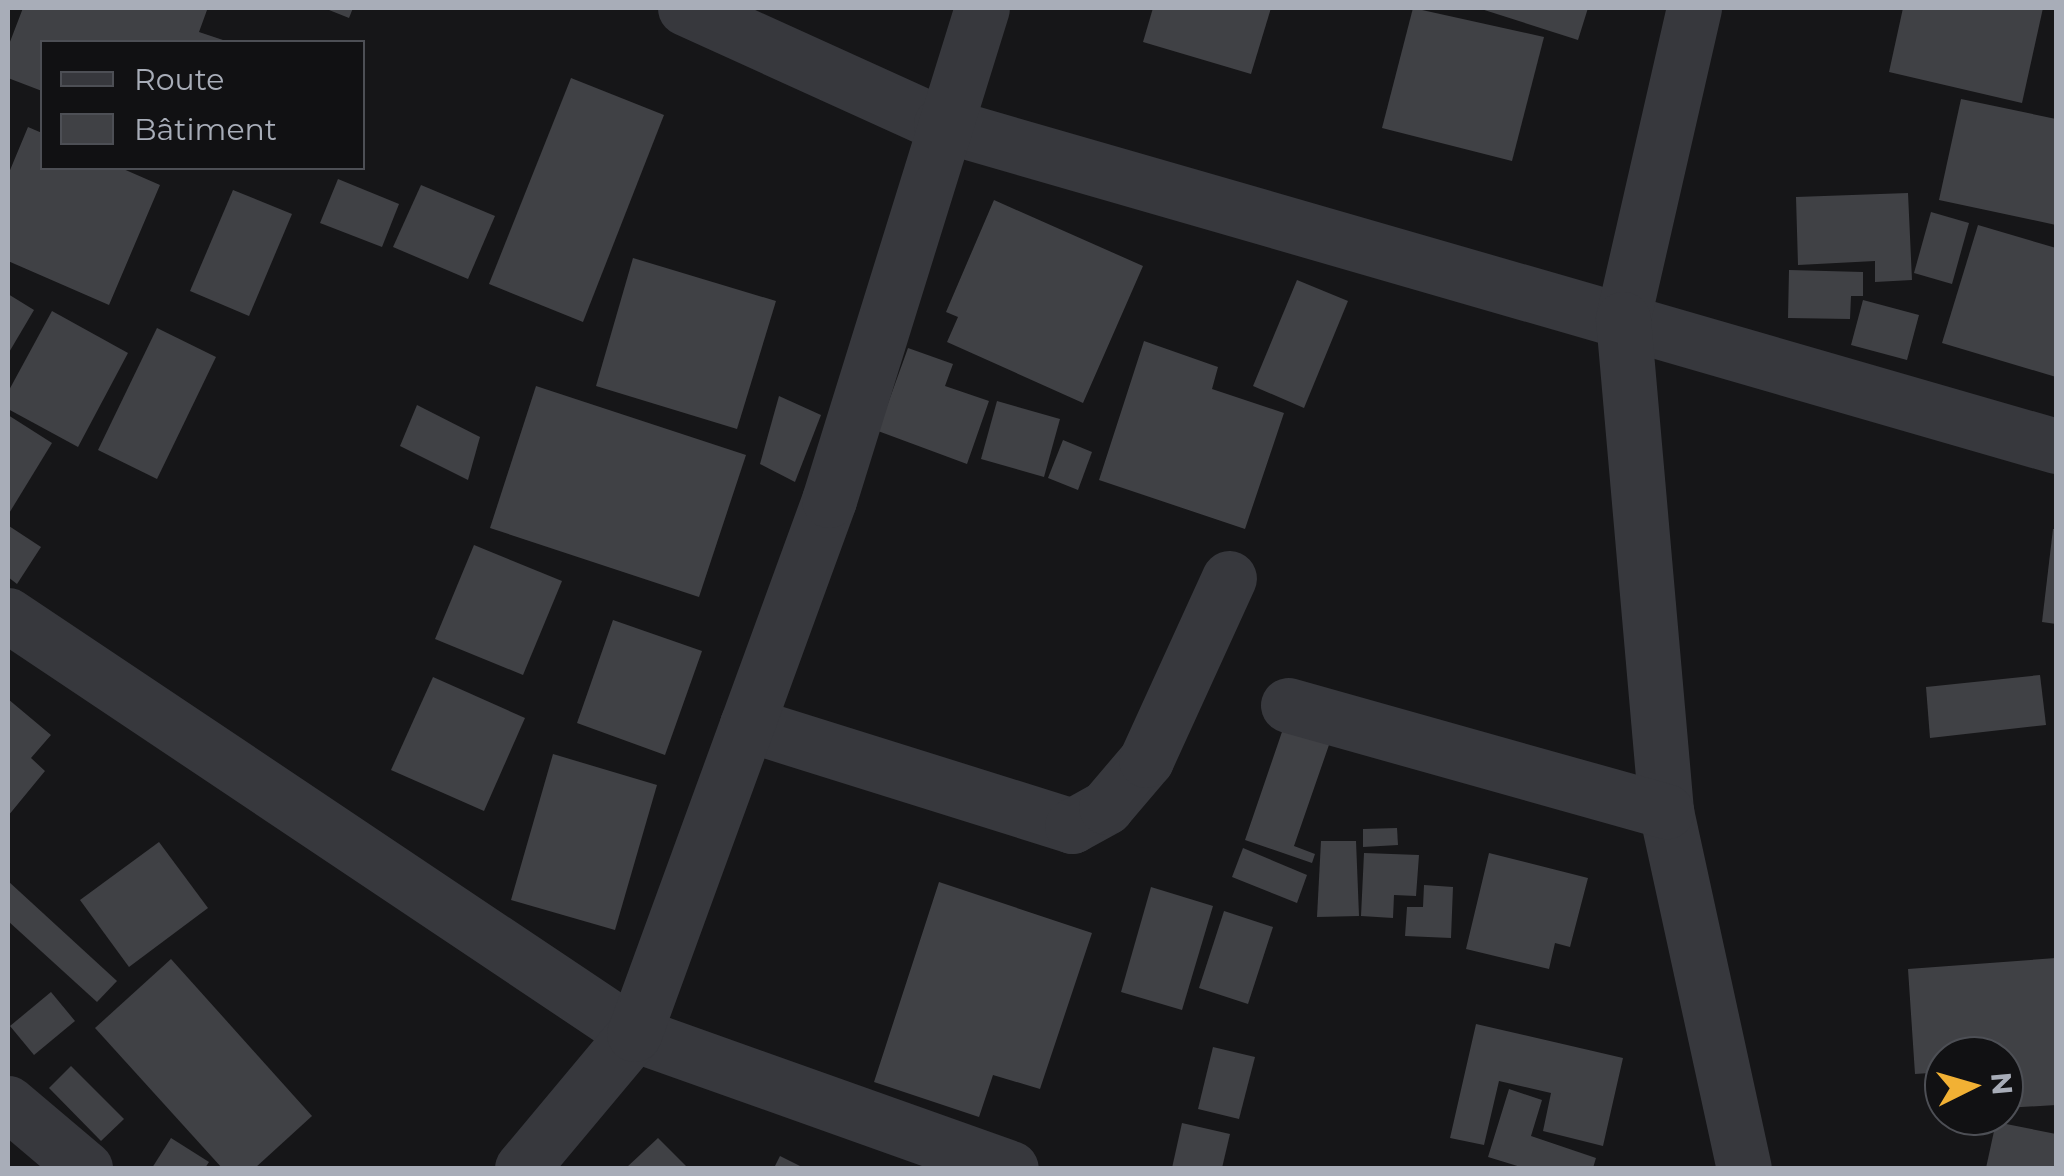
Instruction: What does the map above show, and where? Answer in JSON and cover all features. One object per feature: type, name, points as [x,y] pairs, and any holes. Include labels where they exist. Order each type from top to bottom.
[{"type":"street","points":[[685,8],[941,124],[2056,446]]},
{"type":"street","points":[[522,1168],[634,1034],[828,500],[941,124],[982,8]]},
{"type":"street","points":[[1694,8],[1623,319],[1666,811],[1744,1168]]},
{"type":"street","points":[[747,724],[1072,826],[1106,806],[1146,760],[1229,578]]},
{"type":"street","points":[[8,616],[634,1034],[1011,1168]]},
{"type":"street","points":[[1288,705],[1666,811]]},
{"type":"street","points":[[8,1103],[85,1168]]},
{"type":"building","points":[[23,8],[201,8],[207,10],[199,32],[223,40],[40,40],[40,90],[8,78],[8,47]]},
{"type":"building","points":[[324,8],[353,8],[349,18]]},
{"type":"building","points":[[1153,8],[1271,8],[1251,74],[1143,42]]},
{"type":"building","points":[[1413,8],[1544,37],[1512,161],[1382,128]]},
{"type":"building","points":[[1478,8],[1588,8],[1578,40]]},
{"type":"building","points":[[1903,8],[2043,8],[2022,103],[1889,72]]},
{"type":"building","points":[[571,78],[664,115],[583,322],[489,284]]},
{"type":"building","points":[[1961,99],[2056,119],[2056,225],[1939,200]]},
{"type":"building","points":[[28,127],[40,132],[40,170],[126,170],[160,185],[109,305],[8,261],[8,175]]},
{"type":"building","points":[[338,179],[399,204],[382,247],[320,223]]},
{"type":"building","points":[[421,185],[495,216],[468,279],[393,247]]},
{"type":"building","points":[[233,190],[292,214],[249,316],[190,291]]},
{"type":"building","points":[[1908,193],[1912,280],[1875,282],[1875,261],[1798,265],[1796,197]]},
{"type":"building","points":[[994,200],[1143,266],[1083,403],[947,342],[958,317],[946,312]]},
{"type":"building","points":[[1931,212],[1969,223],[1952,284],[1914,273]]},
{"type":"building","points":[[1978,225],[2056,248],[2056,377],[1942,343]]},
{"type":"building","points":[[633,258],[776,301],[737,429],[596,386]]},
{"type":"building","points":[[1789,270],[1863,272],[1863,296],[1851,296],[1850,319],[1788,318]]},
{"type":"building","points":[[1297,280],[1348,301],[1304,408],[1253,386]]},
{"type":"building","points":[[8,294],[34,310],[8,354]]},
{"type":"building","points":[[1863,300],[1919,315],[1907,360],[1851,345]]},
{"type":"building","points":[[52,311],[128,353],[78,447],[8,409],[8,392]]},
{"type":"building","points":[[157,328],[216,357],[157,479],[98,450]]},
{"type":"building","points":[[1144,341],[1218,367],[1212,389],[1284,413],[1245,529],[1099,480]]},
{"type":"building","points":[[908,348],[953,364],[945,386],[989,401],[967,464],[878,431]]},
{"type":"building","points":[[536,386],[746,455],[699,597],[490,528]]},
{"type":"building","points":[[779,396],[821,415],[795,482],[760,464]]},
{"type":"building","points":[[997,401],[1060,419],[1044,477],[981,459]]},
{"type":"building","points":[[417,405],[480,437],[468,480],[400,446]]},
{"type":"building","points":[[8,415],[52,443],[8,515]]},
{"type":"building","points":[[1063,440],[1092,452],[1078,490],[1048,478]]},
{"type":"building","points":[[9,526],[41,547],[17,584],[8,577]]},
{"type":"building","points":[[2056,529],[2056,624],[2042,622]]},
{"type":"building","points":[[474,545],[562,581],[523,675],[435,639]]},
{"type":"building","points":[[613,620],[702,651],[665,755],[577,723]]},
{"type":"building","points":[[2040,675],[2046,725],[1930,738],[1926,687]]},
{"type":"building","points":[[433,677],[525,718],[484,811],[391,770]]},
{"type":"building","points":[[8,699],[51,735],[31,758],[45,771],[8,816]]},
{"type":"building","points":[[1284,726],[1330,742],[1294,846],[1315,854],[1312,863],[1245,840]]},
{"type":"building","points":[[553,754],[657,785],[615,930],[511,900]]},
{"type":"building","points":[[1397,828],[1398,845],[1363,847],[1363,829]]},
{"type":"building","points":[[1321,841],[1356,841],[1359,916],[1317,917]]},
{"type":"building","points":[[159,842],[208,908],[129,967],[80,900]]},
{"type":"building","points":[[1243,848],[1307,875],[1297,903],[1232,877]]},
{"type":"building","points":[[1364,853],[1419,855],[1416,896],[1394,895],[1393,918],[1361,916]]},
{"type":"building","points":[[1489,853],[1588,878],[1570,947],[1555,943],[1549,969],[1466,949]]},
{"type":"building","points":[[8,881],[117,981],[97,1002],[8,921]]},
{"type":"building","points":[[939,882],[1092,933],[1040,1089],[993,1075],[979,1117],[874,1082]]},
{"type":"building","points":[[1424,885],[1453,887],[1451,938],[1405,936],[1407,907],[1423,907]]},
{"type":"building","points":[[1151,887],[1213,906],[1182,1010],[1121,992]]},
{"type":"building","points":[[1224,911],[1273,927],[1248,1004],[1199,988]]},
{"type":"building","points":[[2056,958],[2056,1105],[2024,1107],[2024,1036],[1924,1036],[1924,1073],[1915,1074],[1908,969]]},
{"type":"building","points":[[171,959],[312,1116],[255,1168],[222,1168],[95,1028]]},
{"type":"building","points":[[51,992],[75,1021],[34,1055],[10,1026]]},
{"type":"building","points":[[1476,1024],[1623,1058],[1603,1146],[1543,1131],[1551,1093],[1499,1081],[1484,1145],[1450,1138]]},
{"type":"building","points":[[1213,1047],[1255,1057],[1239,1119],[1198,1109]]},
{"type":"building","points":[[71,1066],[124,1119],[101,1141],[49,1088]]},
{"type":"building","points":[[1509,1089],[1542,1100],[1531,1136],[1596,1158],[1593,1168],[1524,1168],[1488,1157]]},
{"type":"building","points":[[1182,1123],[1230,1134],[1222,1168],[1172,1168]]},
{"type":"building","points":[[2024,1128],[2056,1134],[2056,1168],[1986,1168],[1993,1136],[2024,1136]]},
{"type":"building","points":[[171,1138],[209,1162],[205,1168],[152,1168]]},
{"type":"building","points":[[658,1138],[688,1168],[626,1168]]},
{"type":"building","points":[[780,1156],[804,1168],[774,1168]]}]
